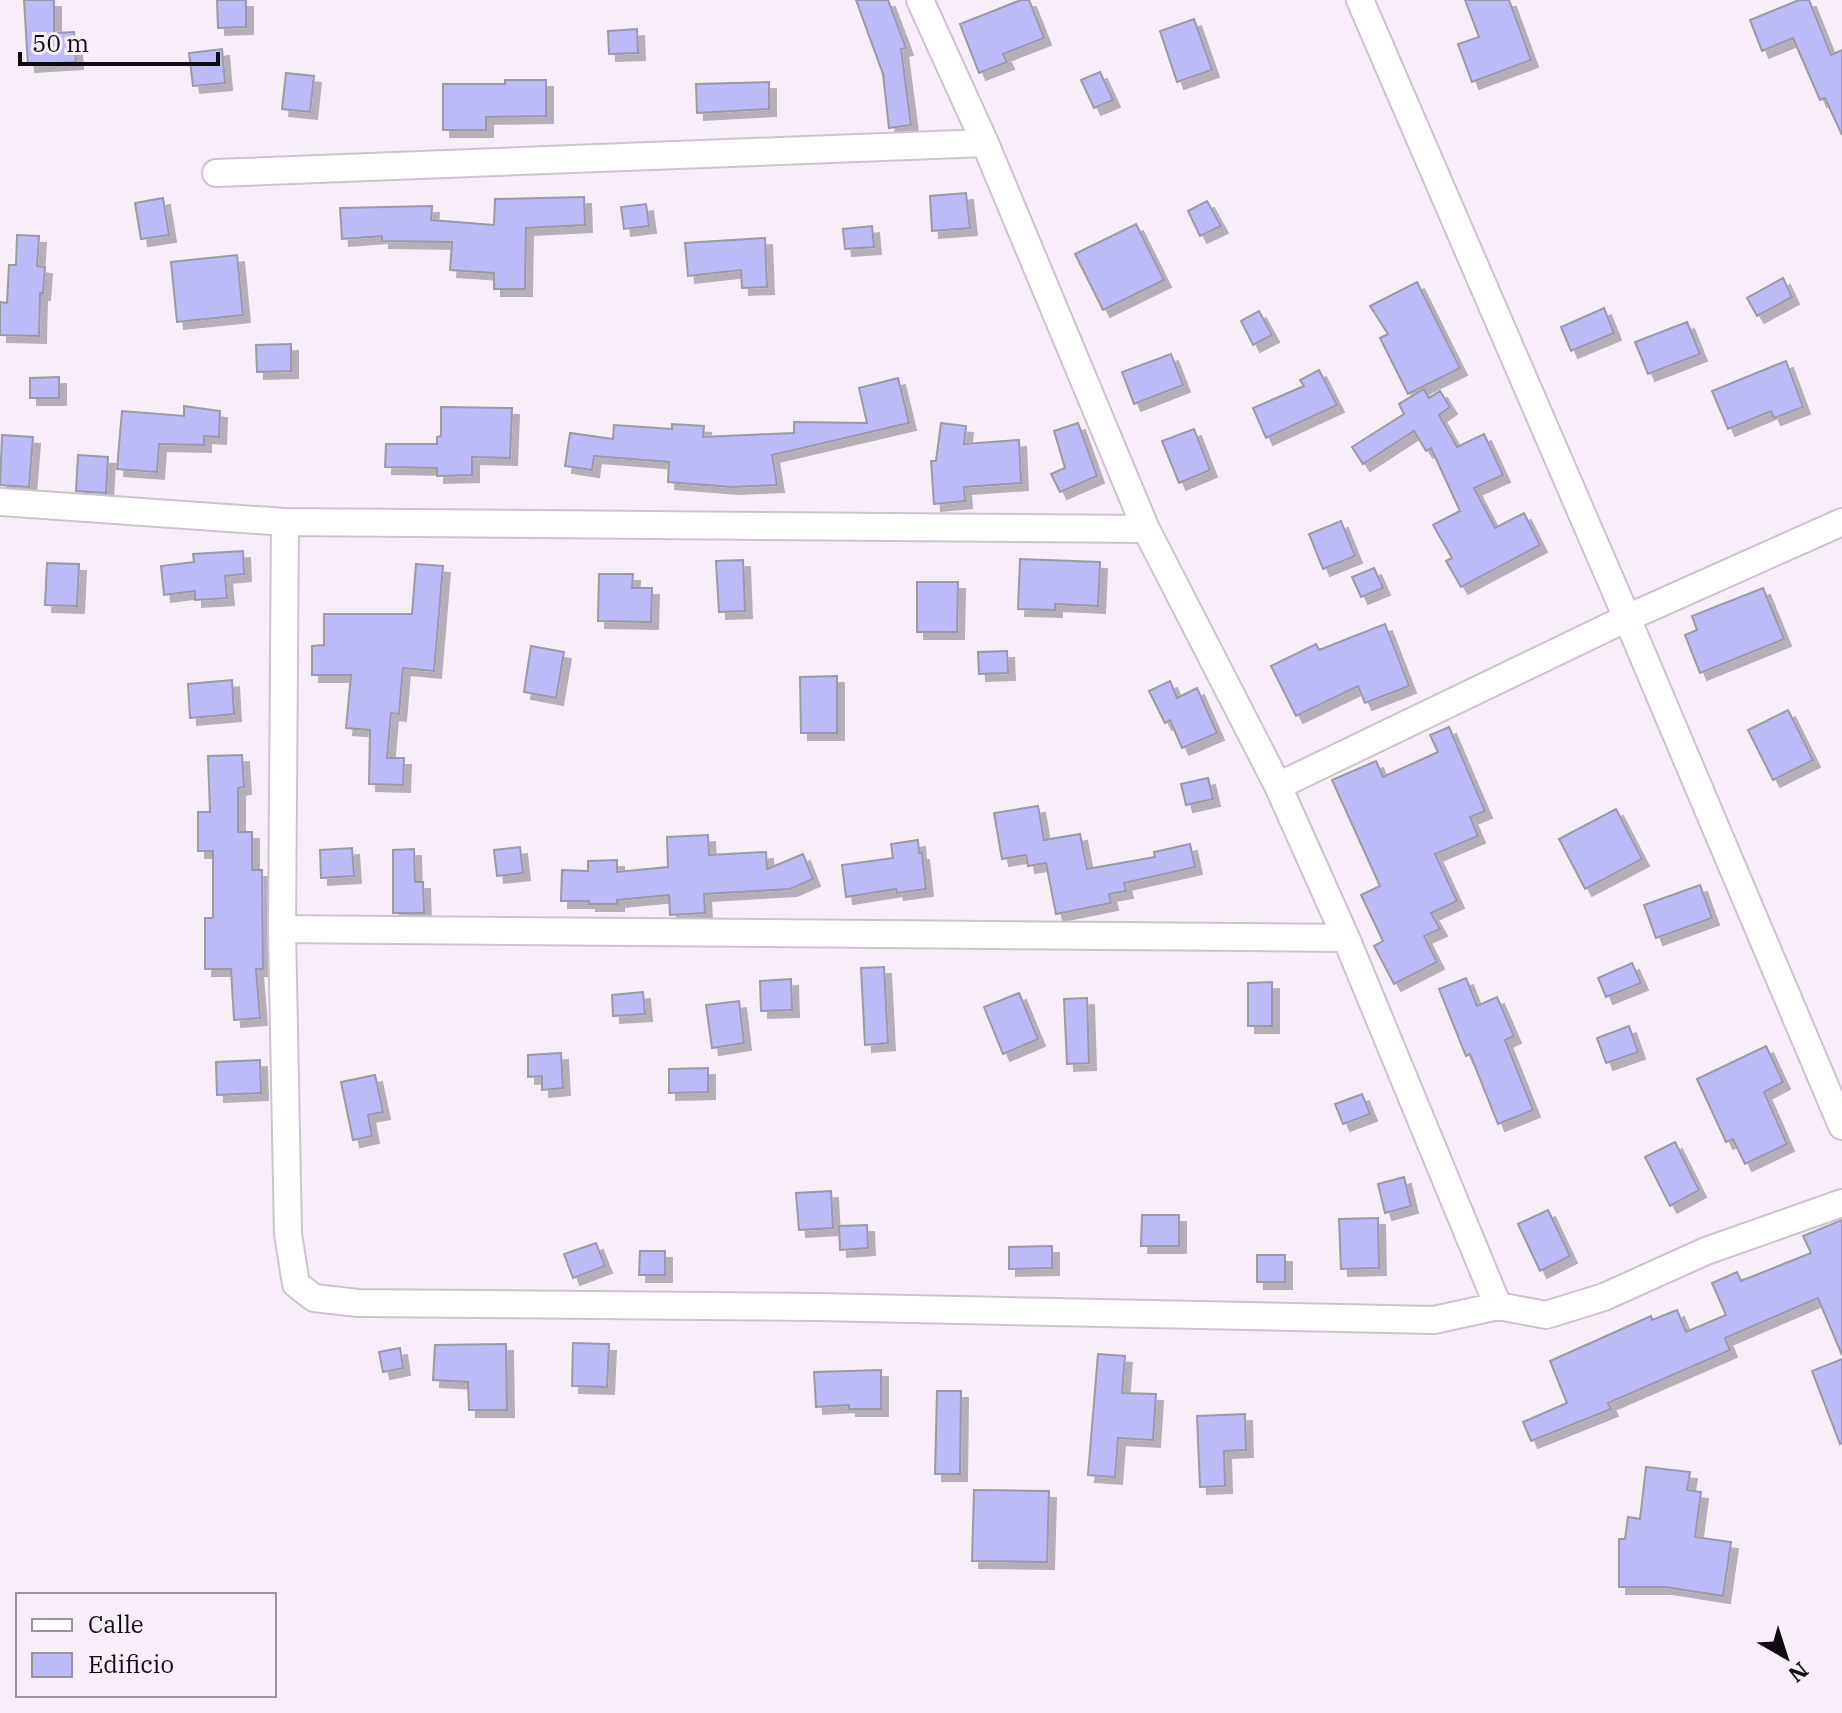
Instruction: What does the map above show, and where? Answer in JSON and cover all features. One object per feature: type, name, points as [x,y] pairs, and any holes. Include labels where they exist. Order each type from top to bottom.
[{"type":"street","points":[[1360,0],[1842,1126]]},
{"type":"street","points":[[931,3],[985,143],[1146,529],[1278,786],[1346,938],[1498,1306]]},
{"type":"street","points":[[216,173],[985,143]]},
{"type":"street","points":[[0,502],[285,522],[1146,529]]},
{"type":"street","points":[[285,522],[282,929],[288,1234],[296,1284],[314,1298],[358,1303],[832,1307],[1434,1320],[1498,1306],[1546,1315],[1604,1297],[1706,1251],[1842,1203]]},
{"type":"street","points":[[1278,786],[1627,618],[1842,522]]},
{"type":"street","points":[[282,929],[1346,938]]},
{"type":"building","points":[[24,0],[54,0],[54,33],[74,32],[76,62],[28,65]]},
{"type":"building","points":[[217,0],[246,0],[246,27],[218,28]]},
{"type":"building","points":[[856,0],[888,0],[906,48],[901,49],[911,125],[889,128],[883,74]]},
{"type":"building","points":[[1021,0],[1029,0],[1044,38],[1003,54],[1007,62],[979,73],[960,24]]},
{"type":"building","points":[[1465,0],[1509,0],[1531,60],[1472,82],[1458,44],[1479,37]]},
{"type":"building","points":[[1799,0],[1809,0],[1831,55],[1842,50],[1842,135],[1825,98],[1820,100],[1793,38],[1762,51],[1750,20]]},
{"type":"building","points":[[1194,19],[1212,70],[1177,82],[1160,31]]},
{"type":"building","points":[[637,29],[638,53],[609,54],[608,31]]},
{"type":"building","points":[[222,49],[225,83],[193,86],[189,53]]},
{"type":"building","points":[[1100,72],[1113,100],[1094,108],[1081,80]]},
{"type":"building","points":[[286,73],[314,76],[310,112],[282,109]]},
{"type":"building","points":[[505,80],[546,80],[546,116],[486,117],[486,130],[443,130],[443,84],[505,84]]},
{"type":"building","points":[[769,82],[769,109],[697,113],[696,84]]},
{"type":"building","points":[[966,193],[970,228],[932,231],[930,196]]},
{"type":"building","points":[[584,197],[585,225],[526,228],[525,289],[494,289],[494,273],[450,270],[452,242],[382,241],[382,236],[342,239],[340,208],[432,206],[431,220],[494,225],[495,199]]},
{"type":"building","points":[[163,198],[169,235],[141,239],[135,203]]},
{"type":"building","points":[[1207,201],[1221,226],[1200,236],[1188,211]]},
{"type":"building","points":[[646,204],[649,226],[624,229],[621,207]]},
{"type":"building","points":[[1136,224],[1164,280],[1103,310],[1075,254]]},
{"type":"building","points":[[872,226],[874,247],[845,249],[843,229]]},
{"type":"building","points":[[17,235],[39,236],[37,266],[45,267],[43,293],[40,293],[39,336],[0,335],[0,302],[7,303],[9,265],[16,265]]},
{"type":"building","points":[[765,238],[767,287],[742,288],[741,270],[688,276],[685,243]]},
{"type":"building","points":[[237,255],[243,315],[177,322],[171,262]]},
{"type":"building","points":[[1783,278],[1792,297],[1757,316],[1747,298]]},
{"type":"building","points":[[1417,282],[1460,368],[1408,394],[1380,338],[1388,334],[1370,306]]},
{"type":"building","points":[[1604,308],[1614,333],[1571,351],[1561,327]]},
{"type":"building","points":[[1259,311],[1272,335],[1253,345],[1241,321]]},
{"type":"building","points":[[1687,322],[1700,354],[1648,374],[1635,342]]},
{"type":"building","points":[[291,344],[291,371],[257,372],[256,345]]},
{"type":"building","points":[[1171,354],[1183,385],[1134,404],[1122,372]]},
{"type":"building","points":[[1786,361],[1803,407],[1774,418],[1771,411],[1728,429],[1712,391]]},
{"type":"building","points":[[1319,370],[1337,405],[1266,438],[1253,408],[1304,386],[1300,380]]},
{"type":"building","points":[[59,377],[59,398],[30,398],[30,378]]},
{"type":"building","points":[[898,378],[909,423],[772,455],[777,485],[732,487],[668,482],[669,462],[594,456],[592,470],[565,466],[570,433],[613,439],[614,425],[672,429],[672,424],[704,426],[703,437],[794,433],[794,422],[867,423],[859,388]]},
{"type":"building","points":[[1424,389],[1429,398],[1440,391],[1450,407],[1439,415],[1457,447],[1484,434],[1503,475],[1474,488],[1495,528],[1524,513],[1540,545],[1461,587],[1446,561],[1452,558],[1433,525],[1460,511],[1431,448],[1426,451],[1414,431],[1363,464],[1352,447],[1404,414],[1399,404]]},
{"type":"building","points":[[184,406],[220,411],[219,437],[204,436],[204,445],[159,444],[157,472],[117,469],[122,411],[184,416]]},
{"type":"building","points":[[441,407],[512,408],[510,458],[472,457],[472,475],[437,476],[437,468],[385,467],[386,444],[437,444],[437,437],[441,436]]},
{"type":"building","points":[[941,423],[966,426],[964,444],[1019,440],[1021,483],[964,487],[965,501],[934,504],[931,461],[936,461]]},
{"type":"building","points":[[1078,423],[1097,476],[1060,492],[1051,474],[1065,468],[1054,431]]},
{"type":"building","points":[[1194,429],[1210,470],[1179,483],[1162,441]]},
{"type":"building","points":[[2,435],[33,437],[29,487],[0,485]]},
{"type":"building","points":[[78,455],[108,457],[106,493],[76,491]]},
{"type":"building","points":[[1341,521],[1355,556],[1323,569],[1309,534]]},
{"type":"building","points":[[243,551],[244,574],[225,576],[227,598],[195,600],[195,591],[164,595],[161,566],[194,562],[193,554]]},
{"type":"building","points":[[1020,559],[1100,562],[1098,606],[1055,604],[1055,610],[1018,609]]},
{"type":"building","points":[[743,560],[745,611],[719,612],[716,561]]},
{"type":"building","points":[[47,563],[79,564],[77,606],[45,605]]},
{"type":"building","points":[[416,564],[443,566],[434,671],[403,668],[399,714],[391,713],[387,758],[404,758],[403,785],[369,784],[370,730],[346,728],[351,675],[312,675],[312,646],[324,645],[324,614],[412,614]]},
{"type":"building","points":[[1374,568],[1383,588],[1361,597],[1352,577]]},
{"type":"building","points":[[599,574],[633,574],[632,588],[652,588],[651,622],[598,621]]},
{"type":"building","points":[[917,582],[958,582],[957,632],[917,632]]},
{"type":"building","points":[[1763,588],[1784,639],[1700,673],[1685,635],[1697,630],[1692,616]]},
{"type":"building","points":[[1385,624],[1409,686],[1365,703],[1358,686],[1296,716],[1271,666],[1316,644],[1319,650]]},
{"type":"building","points":[[531,646],[564,652],[556,698],[524,692]]},
{"type":"building","points":[[1007,651],[1008,673],[979,674],[978,652]]},
{"type":"building","points":[[837,676],[837,733],[801,733],[800,677]]},
{"type":"building","points":[[232,680],[234,714],[190,718],[188,684]]},
{"type":"building","points":[[1170,681],[1177,698],[1197,688],[1217,733],[1182,748],[1170,720],[1165,723],[1149,691]]},
{"type":"building","points":[[1788,710],[1813,760],[1773,780],[1748,730]]},
{"type":"building","points":[[1449,727],[1485,811],[1470,817],[1478,836],[1435,854],[1457,901],[1431,913],[1440,929],[1424,936],[1437,962],[1394,984],[1374,946],[1383,941],[1361,895],[1380,886],[1332,780],[1376,761],[1383,777],[1438,752],[1430,735]]},
{"type":"building","points":[[242,755],[244,787],[238,788],[238,832],[252,832],[252,870],[262,870],[263,969],[256,969],[260,1018],[234,1020],[231,969],[205,969],[205,918],[213,918],[213,851],[198,851],[198,812],[210,812],[208,756]]},
{"type":"building","points":[[1208,778],[1213,799],[1186,805],[1181,784]]},
{"type":"building","points":[[1038,806],[1044,840],[1080,834],[1087,869],[1155,857],[1154,852],[1190,844],[1195,867],[1124,883],[1126,891],[1109,894],[1111,903],[1056,914],[1046,863],[1028,866],[1026,855],[1002,859],[994,813]]},
{"type":"building","points":[[1616,809],[1642,859],[1585,889],[1559,839]]},
{"type":"building","points":[[708,835],[709,855],[766,852],[767,869],[803,854],[813,879],[790,889],[704,894],[705,913],[670,915],[669,895],[617,900],[617,904],[561,901],[562,870],[588,871],[588,861],[617,860],[617,872],[668,867],[667,837]]},
{"type":"building","points":[[918,840],[926,889],[897,893],[896,889],[846,897],[842,865],[893,858],[891,844]]},
{"type":"building","points":[[520,847],[523,873],[497,876],[494,850]]},
{"type":"building","points":[[352,848],[354,876],[321,878],[320,850]]},
{"type":"building","points":[[414,849],[415,882],[423,882],[424,913],[393,913],[393,850]]},
{"type":"building","points":[[1700,885],[1712,918],[1656,938],[1644,905]]},
{"type":"building","points":[[1632,963],[1641,983],[1606,997],[1598,978]]},
{"type":"building","points":[[884,967],[888,1043],[865,1045],[861,968]]},
{"type":"building","points":[[1466,978],[1477,1006],[1497,997],[1514,1036],[1505,1040],[1533,1110],[1498,1124],[1439,989]]},
{"type":"building","points":[[791,979],[792,1010],[761,1011],[760,981]]},
{"type":"building","points":[[1272,982],[1272,1026],[1248,1026],[1248,983]]},
{"type":"building","points":[[643,992],[645,1014],[613,1016],[612,995]]},
{"type":"building","points":[[1019,993],[1038,1039],[1003,1054],[984,1007]]},
{"type":"building","points":[[1087,998],[1089,1063],[1067,1064],[1064,999]]},
{"type":"building","points":[[739,1001],[744,1043],[712,1048],[706,1005]]},
{"type":"building","points":[[1629,1026],[1638,1052],[1606,1063],[1597,1038]]},
{"type":"building","points":[[1766,1046],[1783,1082],[1764,1092],[1787,1144],[1745,1164],[1733,1139],[1726,1142],[1697,1079]]},
{"type":"building","points":[[561,1053],[563,1088],[542,1090],[542,1076],[528,1077],[528,1055]]},
{"type":"building","points":[[260,1060],[261,1093],[217,1095],[216,1062]]},
{"type":"building","points":[[708,1068],[708,1092],[669,1093],[669,1069]]},
{"type":"building","points":[[375,1075],[383,1112],[368,1115],[372,1136],[353,1140],[341,1082]]},
{"type":"building","points":[[1362,1094],[1370,1114],[1343,1124],[1335,1104]]},
{"type":"building","points":[[1675,1142],[1699,1190],[1670,1206],[1645,1157]]},
{"type":"building","points":[[1404,1177],[1411,1206],[1385,1213],[1378,1184]]},
{"type":"building","points":[[831,1191],[833,1228],[799,1230],[796,1193]]},
{"type":"building","points":[[1548,1210],[1570,1256],[1540,1271],[1518,1224]]},
{"type":"building","points":[[1142,1215],[1179,1215],[1179,1246],[1141,1246]]},
{"type":"building","points":[[1378,1218],[1379,1268],[1341,1269],[1339,1219]]},
{"type":"building","points":[[1842,1220],[1842,1355],[1818,1298],[1725,1338],[1730,1350],[1608,1403],[1611,1409],[1531,1441],[1523,1422],[1567,1403],[1550,1361],[1651,1316],[1652,1320],[1677,1310],[1686,1332],[1726,1315],[1712,1283],[1737,1272],[1741,1281],[1811,1253],[1803,1236]]},
{"type":"building","points":[[867,1225],[868,1248],[840,1250],[839,1226]]},
{"type":"building","points":[[596,1243],[605,1266],[573,1278],[564,1254]]},
{"type":"building","points":[[1052,1246],[1052,1268],[1009,1269],[1009,1247]]},
{"type":"building","points":[[640,1251],[665,1251],[665,1275],[639,1275]]},
{"type":"building","points":[[1257,1255],[1285,1255],[1285,1282],[1257,1282]]},
{"type":"building","points":[[573,1343],[609,1344],[607,1387],[572,1386]]},
{"type":"building","points":[[506,1344],[507,1410],[469,1410],[468,1382],[433,1380],[435,1345]]},
{"type":"building","points":[[400,1348],[403,1368],[383,1372],[379,1352]]},
{"type":"building","points":[[1098,1354],[1125,1356],[1122,1393],[1156,1394],[1153,1440],[1118,1438],[1115,1477],[1088,1475]]},
{"type":"building","points":[[1842,1359],[1842,1443],[1840,1444],[1812,1371]]},
{"type":"building","points":[[881,1370],[881,1409],[849,1409],[849,1405],[816,1407],[814,1372]]},
{"type":"building","points":[[937,1391],[961,1391],[960,1474],[935,1474]]},
{"type":"building","points":[[1245,1414],[1246,1450],[1224,1451],[1225,1486],[1200,1487],[1197,1416]]},
{"type":"building","points":[[1646,1467],[1690,1472],[1687,1490],[1701,1492],[1695,1537],[1731,1542],[1723,1596],[1665,1587],[1619,1587],[1619,1539],[1625,1539],[1628,1517],[1640,1519]]},
{"type":"building","points":[[974,1490],[1049,1491],[1047,1562],[972,1561]]}]
